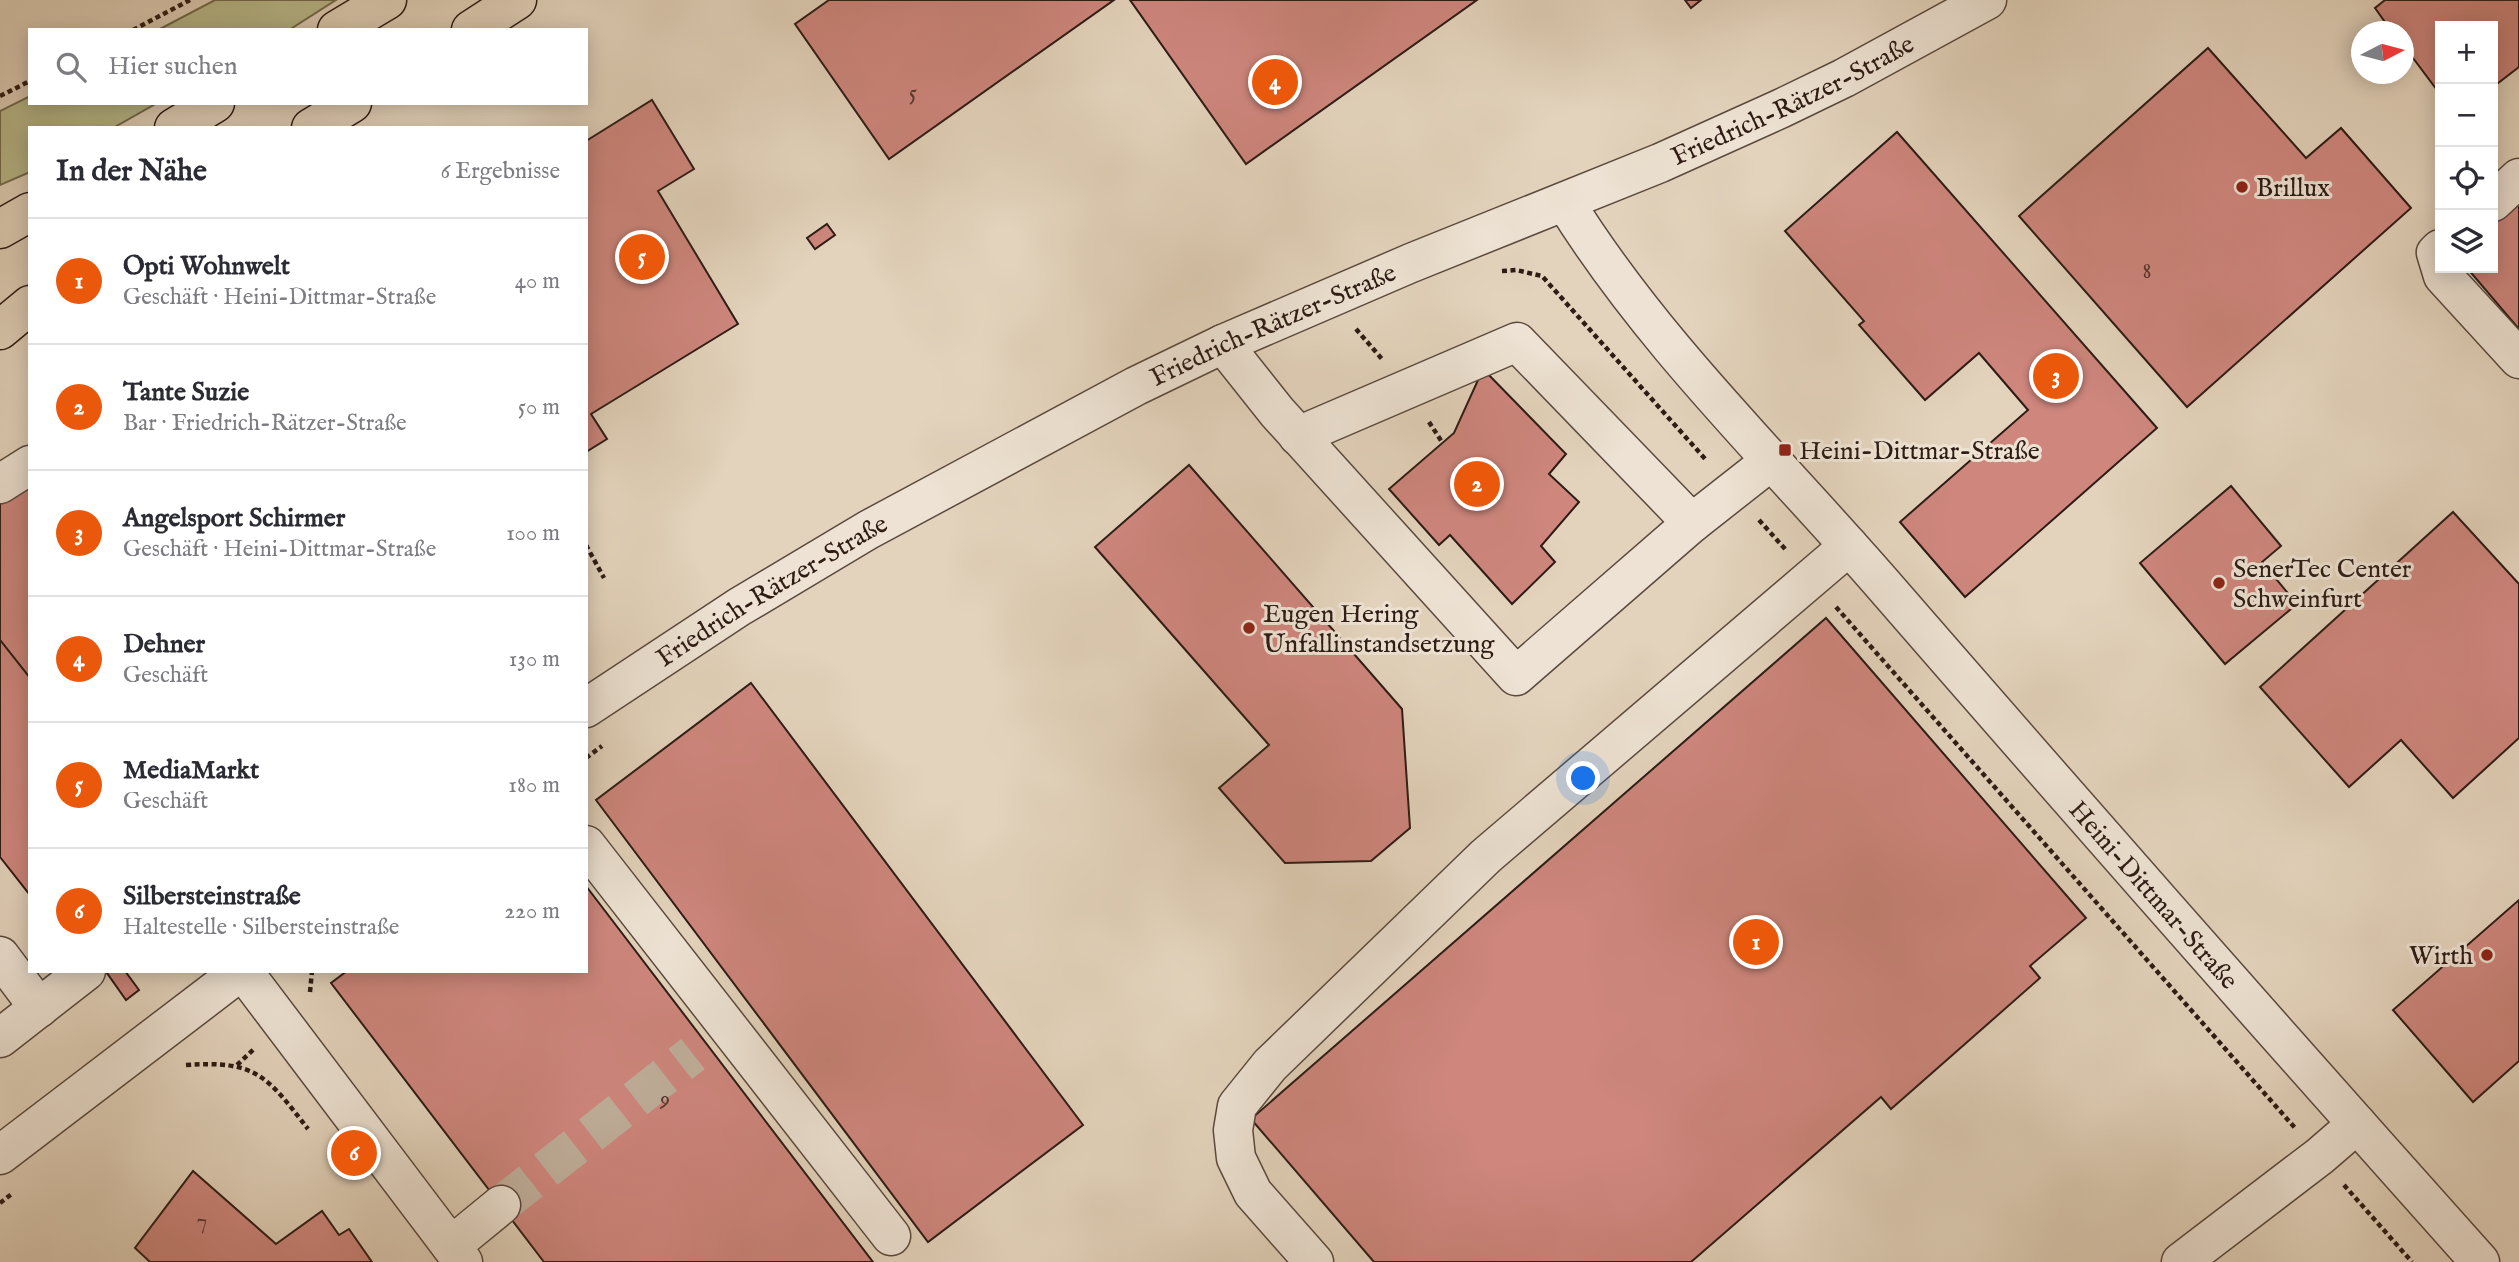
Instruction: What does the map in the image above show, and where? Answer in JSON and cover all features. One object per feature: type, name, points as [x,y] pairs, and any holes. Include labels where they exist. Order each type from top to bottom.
[{"type":"highway","points":[[340,28],[387,0]]},
{"type":"highway","points":[[474,28],[517,0]]},
{"type":"highway","points":[[177,126],[212,105]]},
{"type":"highway","points":[[314,126],[349,105]]},
{"type":"highway","points":[[0,229],[28,213]]},
{"type":"highway","points":[[0,297],[28,284]]},
{"type":"highway","points":[[0,330],[28,307]]},
{"type":"street","name":"Friedrich-Rätzer-Straße","points":[[588,707],[739,607],[868,530],[1136,386],[1223,344],[1411,263],[1660,163],[1782,108],[1844,78],[1987,0]]},
{"type":"street","points":[[2498,197],[2519,178]]},
{"type":"street","name":"Heini-Dittmar-Straße","points":[[1565,202],[1620,285],[1771,461],[2480,1262]]},
{"type":"street","points":[[2441,273],[2519,359]]},
{"type":"street","points":[[1298,436],[1517,342],[1692,523]]},
{"type":"street","points":[[1223,344],[1298,436],[1516,676],[1692,523],[1771,461]]},
{"type":"street","points":[[0,484],[28,466]]},
{"type":"street","points":[[1314,1262],[1253,1193],[1236,1158],[1233,1130],[1237,1107],[1270,1065],[1486,856],[1849,546]]},
{"type":"street","points":[[588,848],[891,1236]]},
{"type":"street","points":[[0,956],[39,1007]]},
{"type":"street","points":[[0,1038],[83,973]]},
{"type":"street","points":[[0,1155],[225,976],[457,1254],[501,1205]]},
{"type":"street","points":[[2181,1262],[2320,1156],[2357,1124]]},
{"type":"path","points":[[137,28],[190,0]]},
{"type":"path","points":[[0,96],[28,82]]},
{"type":"path","points":[[1497,271],[1516,270],[1542,276],[2412,1262]]},
{"type":"path","points":[[1355,328],[1367,323]]},
{"type":"path","points":[[588,549],[604,578]]},
{"type":"path","points":[[177,1069],[186,1065],[237,1065],[265,1079],[284,1097],[309,1129]]},
{"type":"path","points":[[0,1203],[21,1187]]},
{"type":"green space","points":[[215,0],[336,0],[292,28],[162,28]]},
{"type":"green space","points":[[28,97],[28,105],[153,105],[117,126],[28,126],[28,173],[0,185],[0,111]]},
{"type":"building","points":[[829,0],[1114,0],[889,159],[795,24]]},
{"type":"building","points":[[1130,0],[1477,0],[1246,164]]},
{"type":"building","points":[[1685,0],[1701,0],[1691,8]]},
{"type":"building","points":[[2385,0],[2519,0],[2519,67],[2498,83],[2498,21],[2435,21],[2435,87],[2414,59],[2414,21],[2384,21],[2375,8]]},
{"type":"building","points":[[2208,48],[2306,158],[2341,128],[2411,208],[2187,407],[2019,216]]},
{"type":"building","points":[[652,100],[694,169],[658,191],[738,324],[591,414],[607,439],[588,451],[588,140]]},
{"type":"building","points":[[1897,132],[2157,428],[1965,597],[1900,522],[2028,410],[1979,353],[1925,400],[1859,325],[1864,321],[1785,231]]},
{"type":"building","points":[[2519,194],[2519,329],[2471,273],[2498,273],[2498,213]]},
{"type":"building","points":[[827,224],[835,235],[815,249],[807,238]]},
{"type":"building","points":[[1483,369],[1566,454],[1549,474],[1579,502],[1541,546],[1555,562],[1512,604],[1450,535],[1439,545],[1389,489],[1454,433]]},
{"type":"building","name":"Eugen Hering Unfallinstandsetzung","points":[[1189,465],[1402,709],[1410,828],[1371,861],[1285,863],[1219,788],[1269,745],[1095,547]]},
{"type":"building","points":[[28,482],[28,675],[0,640],[0,504]]},
{"type":"building","name":"SenerTec Center Schweinfurt","points":[[2231,486],[2281,546],[2262,562],[2297,604],[2225,664],[2140,563]]},
{"type":"building","points":[[2453,512],[2519,584],[2519,738],[2453,798],[2401,740],[2349,787],[2260,687]]},
{"type":"building","points":[[1826,618],[2086,918],[2030,966],[2040,978],[1891,1109],[1881,1097],[1691,1262],[1374,1262],[1251,1119]]},
{"type":"building","points":[[0,640],[28,675],[28,892],[0,857]]},
{"type":"building","points":[[751,683],[1083,1125],[928,1242],[596,800]]},
{"type":"building","points":[[588,889],[873,1262],[544,1262],[331,983],[344,973],[588,973]]},
{"type":"building","name":"Wirth","points":[[2519,900],[2519,1061],[2473,1102],[2393,1010]]},
{"type":"building","points":[[107,973],[126,973],[139,990],[126,1000]]},
{"type":"building","points":[[193,1171],[276,1244],[322,1211],[339,1235],[349,1229],[372,1262],[150,1262],[135,1248]]},
{"type":"tunnel","points":[[501,1205],[693,1054]]},
{"type":"place","name":"Dehner","points":[[1275,82]]},
{"type":"place","name":"Brillux","points":[[2242,187]]},
{"type":"place","name":"MediaMarkt","points":[[642,257]]},
{"type":"place","name":"Angelsport Schirmer","points":[[2056,376]]},
{"type":"place","name":"Heini-Dittmar-Straße","points":[[1785,450]]},
{"type":"place","name":"Tante Suzie","points":[[1477,484]]},
{"type":"place","name":"SenerTec Center Schweinfurt","points":[[2219,583]]},
{"type":"place","name":"Eugen Hering Unfallinstandsetzung","points":[[1249,628]]},
{"type":"place","name":"Opti Wohnwelt","points":[[1756,942]]},
{"type":"place","name":"Wirth","points":[[2487,955]]},
{"type":"place","name":"Silbersteinstraße","points":[[354,1153]]}]
